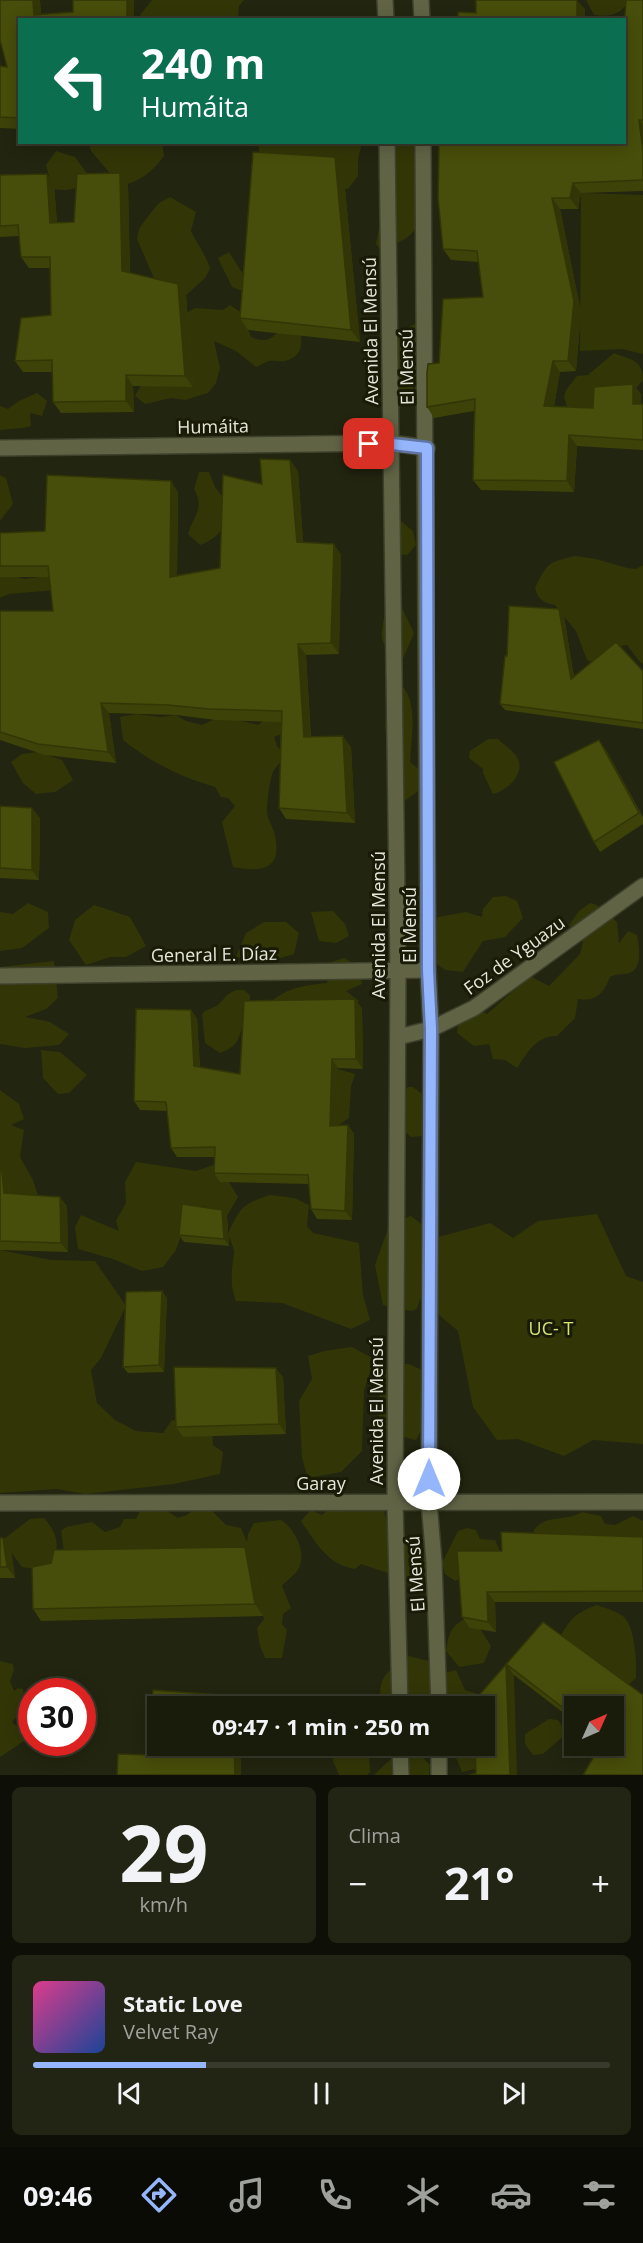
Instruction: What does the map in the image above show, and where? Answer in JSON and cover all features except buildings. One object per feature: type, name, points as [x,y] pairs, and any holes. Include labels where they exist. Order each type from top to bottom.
[{"type":"street","points":[[385,0],[386,18]]},
{"type":"street","points":[[421,0],[422,18]]},
{"type":"street","name":"Avenida El Mensú","points":[[387,144],[398,971],[395,1502],[400,1696]]},
{"type":"street","name":"El Mensú","points":[[423,144],[427,448],[428,970],[431,1029],[429,1502],[434,1562],[439,1696]]},
{"type":"street","name":"Humáita","points":[[0,448],[392,444],[427,448]]},
{"type":"street","name":"Foz de Yguazu","points":[[398,1037],[431,1029],[474,1008],[643,885]]},
{"type":"street","name":"General E. Díaz","points":[[0,976],[428,970]]},
{"type":"street","name":"Garay","points":[[0,1503],[643,1502]]},
{"type":"street","points":[[400,1756],[401,1775]]},
{"type":"street","points":[[439,1756],[439,1775]]},
{"type":"green space","points":[[152,0],[244,0],[239,6],[238,18],[142,18],[140,15]]},
{"type":"green space","points":[[586,0],[628,0],[619,12],[605,16],[594,15]]},
{"type":"green space","points":[[89,144],[162,144],[164,156],[145,175],[133,182],[120,185],[91,151]]},
{"type":"green space","points":[[258,144],[362,144],[358,159],[358,176],[348,189],[334,188],[261,164]]},
{"type":"green space","points":[[381,144],[422,144],[422,148],[413,151],[421,157],[422,171],[415,173],[422,182],[417,226],[405,239],[380,249],[376,244],[379,228],[396,216],[392,190],[378,178]]},
{"type":"green space","points":[[56,151],[75,157],[88,175],[77,187],[68,190],[52,189],[46,165]]},
{"type":"green space","points":[[581,193],[643,195],[643,354],[622,349],[580,351]]},
{"type":"green space","points":[[170,197],[196,212],[191,231],[210,269],[205,278],[184,297],[163,287],[153,276],[137,239],[139,229],[149,215],[159,203]]},
{"type":"green space","points":[[229,252],[243,274],[255,274],[256,290],[240,290],[232,287],[218,258]]},
{"type":"green space","points":[[230,305],[249,318],[247,326],[251,337],[260,340],[268,339],[281,328],[300,332],[300,351],[289,359],[269,361],[256,367],[236,351],[214,341],[220,368],[216,383],[208,393],[185,400],[171,398],[145,404],[135,396],[178,318],[195,308],[223,310]]},
{"type":"green space","points":[[417,323],[423,371],[407,401],[397,410],[397,346],[401,331]]},
{"type":"green space","points":[[614,353],[638,364],[643,380],[630,395],[571,419],[564,397],[566,390],[577,376],[588,375]]},
{"type":"green space","points":[[37,393],[47,401],[42,416],[30,413],[31,426],[0,430],[0,406],[8,409]]},
{"type":"green space","points":[[199,472],[209,472],[215,487],[228,504],[218,534],[200,545],[188,534],[199,507],[194,489]]},
{"type":"green space","points":[[0,475],[6,478],[13,504],[0,521]]},
{"type":"green space","points":[[392,521],[402,522],[413,531],[416,545],[407,555],[389,553],[384,528]]},
{"type":"green space","points":[[576,556],[627,568],[636,569],[643,565],[643,664],[627,645],[615,647],[596,664],[587,660],[576,631],[555,605],[545,602],[538,595],[535,588],[546,568],[554,562]]},
{"type":"green space","points":[[0,571],[24,579],[54,575],[56,590],[9,594],[0,598]]},
{"type":"green space","points":[[400,604],[414,633],[402,661],[387,648],[382,638],[386,607]]},
{"type":"green space","points":[[404,688],[412,714],[410,762],[421,771],[425,781],[417,792],[406,800],[402,800],[385,727],[389,690]]},
{"type":"green space","points":[[136,714],[160,717],[176,715],[186,721],[202,725],[221,716],[258,725],[264,720],[283,719],[289,731],[274,737],[277,746],[285,755],[274,770],[270,783],[267,814],[274,832],[276,854],[269,865],[254,869],[233,867],[222,822],[235,806],[228,798],[221,797],[215,787],[166,768],[123,740],[120,717]]},
{"type":"green space","points":[[488,739],[498,739],[514,754],[520,765],[517,776],[509,786],[493,794],[483,769],[469,758],[470,751]]},
{"type":"green space","points":[[38,752],[62,760],[73,780],[55,792],[36,794],[23,783],[11,762],[22,754]]},
{"type":"green space","points":[[506,896],[517,901],[523,918],[505,937],[483,941],[463,972],[445,970],[429,958],[428,930],[438,917],[466,912],[482,917],[483,909],[493,897]]},
{"type":"green space","points":[[28,903],[48,912],[49,928],[22,948],[0,951],[0,912],[13,914]]},
{"type":"green space","points":[[590,903],[597,905],[617,922],[619,943],[628,931],[637,935],[639,960],[634,970],[610,977],[602,992],[594,998],[578,999],[575,1018],[557,1036],[543,1039],[533,1046],[517,1068],[505,1060],[493,1059],[489,1044],[474,1046],[457,1033],[459,1012],[481,1011],[487,1014],[530,976],[549,986],[580,954],[583,941],[569,925],[579,911]]},
{"type":"green space","points":[[94,905],[130,917],[146,946],[126,957],[110,957],[86,965],[69,940],[75,920]]},
{"type":"green space","points":[[333,911],[345,924],[349,936],[336,943],[319,941],[311,912]]},
{"type":"green space","points":[[264,922],[286,922],[299,933],[294,954],[265,960],[236,957],[246,933]]},
{"type":"green space","points":[[344,958],[358,967],[362,984],[346,991],[359,1001],[353,1008],[278,1005],[274,999],[293,989],[327,983],[329,963]]},
{"type":"green space","points":[[54,961],[58,998],[46,1009],[25,1017],[50,1022],[69,1034],[59,1045],[25,1048],[0,1044],[0,967]]},
{"type":"green space","points":[[236,990],[244,990],[250,995],[249,1007],[236,1042],[220,1053],[205,1043],[202,1014],[218,1005],[228,994]]},
{"type":"green space","points":[[41,1050],[60,1052],[87,1075],[69,1093],[58,1094],[43,1078]]},
{"type":"green space","points":[[335,1068],[355,1074],[351,1087],[349,1118],[336,1127]]},
{"type":"green space","points":[[408,1087],[413,1087],[431,1101],[430,1120],[422,1136],[411,1137],[389,1117],[392,1102]]},
{"type":"green space","points":[[0,1090],[19,1104],[24,1119],[11,1125],[24,1130],[20,1157],[33,1180],[39,1199],[0,1192]]},
{"type":"green space","points":[[136,1162],[196,1171],[213,1165],[229,1182],[238,1197],[227,1216],[205,1206],[185,1224],[176,1250],[163,1267],[142,1271],[113,1259],[78,1249],[75,1227],[81,1215],[119,1231],[116,1221],[126,1203],[125,1182]]},
{"type":"green space","points":[[270,1195],[294,1198],[309,1205],[307,1226],[313,1233],[359,1243],[363,1295],[370,1320],[351,1329],[282,1303],[236,1301],[232,1282],[234,1251],[228,1234],[243,1208]]},
{"type":"green space","name":"UC- T","points":[[597,1214],[626,1276],[643,1282],[643,1444],[593,1440],[564,1456],[518,1439],[497,1440],[473,1407],[458,1331],[420,1299],[417,1309],[411,1311],[383,1305],[375,1265],[390,1223],[411,1216],[432,1232],[431,1239],[490,1223],[513,1238],[538,1221]]},
{"type":"green space","points":[[0,1250],[51,1260],[95,1261],[126,1306],[101,1358],[91,1370],[97,1403],[115,1420],[136,1431],[163,1433],[172,1420],[198,1424],[212,1429],[213,1445],[223,1452],[220,1474],[174,1484],[85,1494],[57,1489],[0,1493]]},
{"type":"green space","points":[[352,1347],[374,1359],[364,1391],[362,1451],[341,1472],[308,1478],[302,1458],[299,1401],[312,1379],[308,1356]]},
{"type":"green space","points":[[409,1364],[422,1370],[435,1395],[433,1408],[416,1440],[400,1436],[381,1427],[378,1412],[382,1371]]},
{"type":"green space","points":[[152,1506],[178,1518],[187,1515],[198,1506],[210,1509],[226,1525],[241,1528],[247,1542],[248,1534],[254,1523],[281,1520],[290,1528],[300,1547],[301,1561],[298,1570],[282,1586],[291,1608],[283,1614],[282,1624],[287,1630],[282,1658],[265,1658],[257,1628],[264,1619],[263,1616],[64,1552],[61,1531],[66,1527],[92,1522],[105,1532],[120,1527],[124,1519],[136,1519],[141,1509]]},
{"type":"green space","points":[[333,1506],[383,1507],[389,1529],[402,1529],[410,1544],[430,1558],[432,1567],[425,1581],[410,1585],[391,1574],[361,1564],[355,1569],[346,1567],[330,1558],[301,1521],[311,1510],[322,1515]]},
{"type":"green space","points":[[582,1512],[601,1516],[605,1524],[615,1525],[633,1516],[643,1521],[643,1542],[534,1541],[534,1530],[539,1525]]},
{"type":"green space","points":[[44,1518],[53,1530],[57,1542],[51,1568],[44,1570],[22,1567],[0,1542],[30,1519]]},
{"type":"green space","points":[[467,1528],[476,1530],[480,1539],[495,1540],[499,1549],[497,1563],[455,1581],[445,1574],[442,1563],[458,1531]]},
{"type":"green space","points":[[597,1605],[624,1617],[631,1629],[636,1655],[636,1678],[627,1686],[559,1639],[566,1626],[574,1618]]},
{"type":"green space","points":[[467,1618],[475,1621],[491,1646],[484,1663],[459,1667],[446,1651],[449,1635],[454,1627]]},
{"type":"green space","points":[[408,1656],[433,1662],[444,1673],[456,1670],[465,1690],[479,1696],[380,1696],[384,1677]]},
{"type":"green space","points":[[0,1661],[13,1664],[14,1670],[10,1681],[14,1691],[18,1688],[18,1716],[12,1722],[18,1727],[18,1745],[0,1757]]},
{"type":"green space","points":[[549,1719],[558,1720],[564,1729],[564,1736],[543,1754],[533,1755],[525,1744],[525,1734]]},
{"type":"green space","points":[[333,1756],[369,1756],[370,1772],[367,1775],[339,1775]]},
{"type":"green space","points":[[394,1756],[422,1756],[430,1765],[429,1775],[374,1775]]},
{"type":"green space","points":[[455,1756],[487,1756],[484,1767],[462,1772]]},
{"type":"route","points":[[369,444],[427,448],[428,970],[431,1029],[429,1479]]}]
